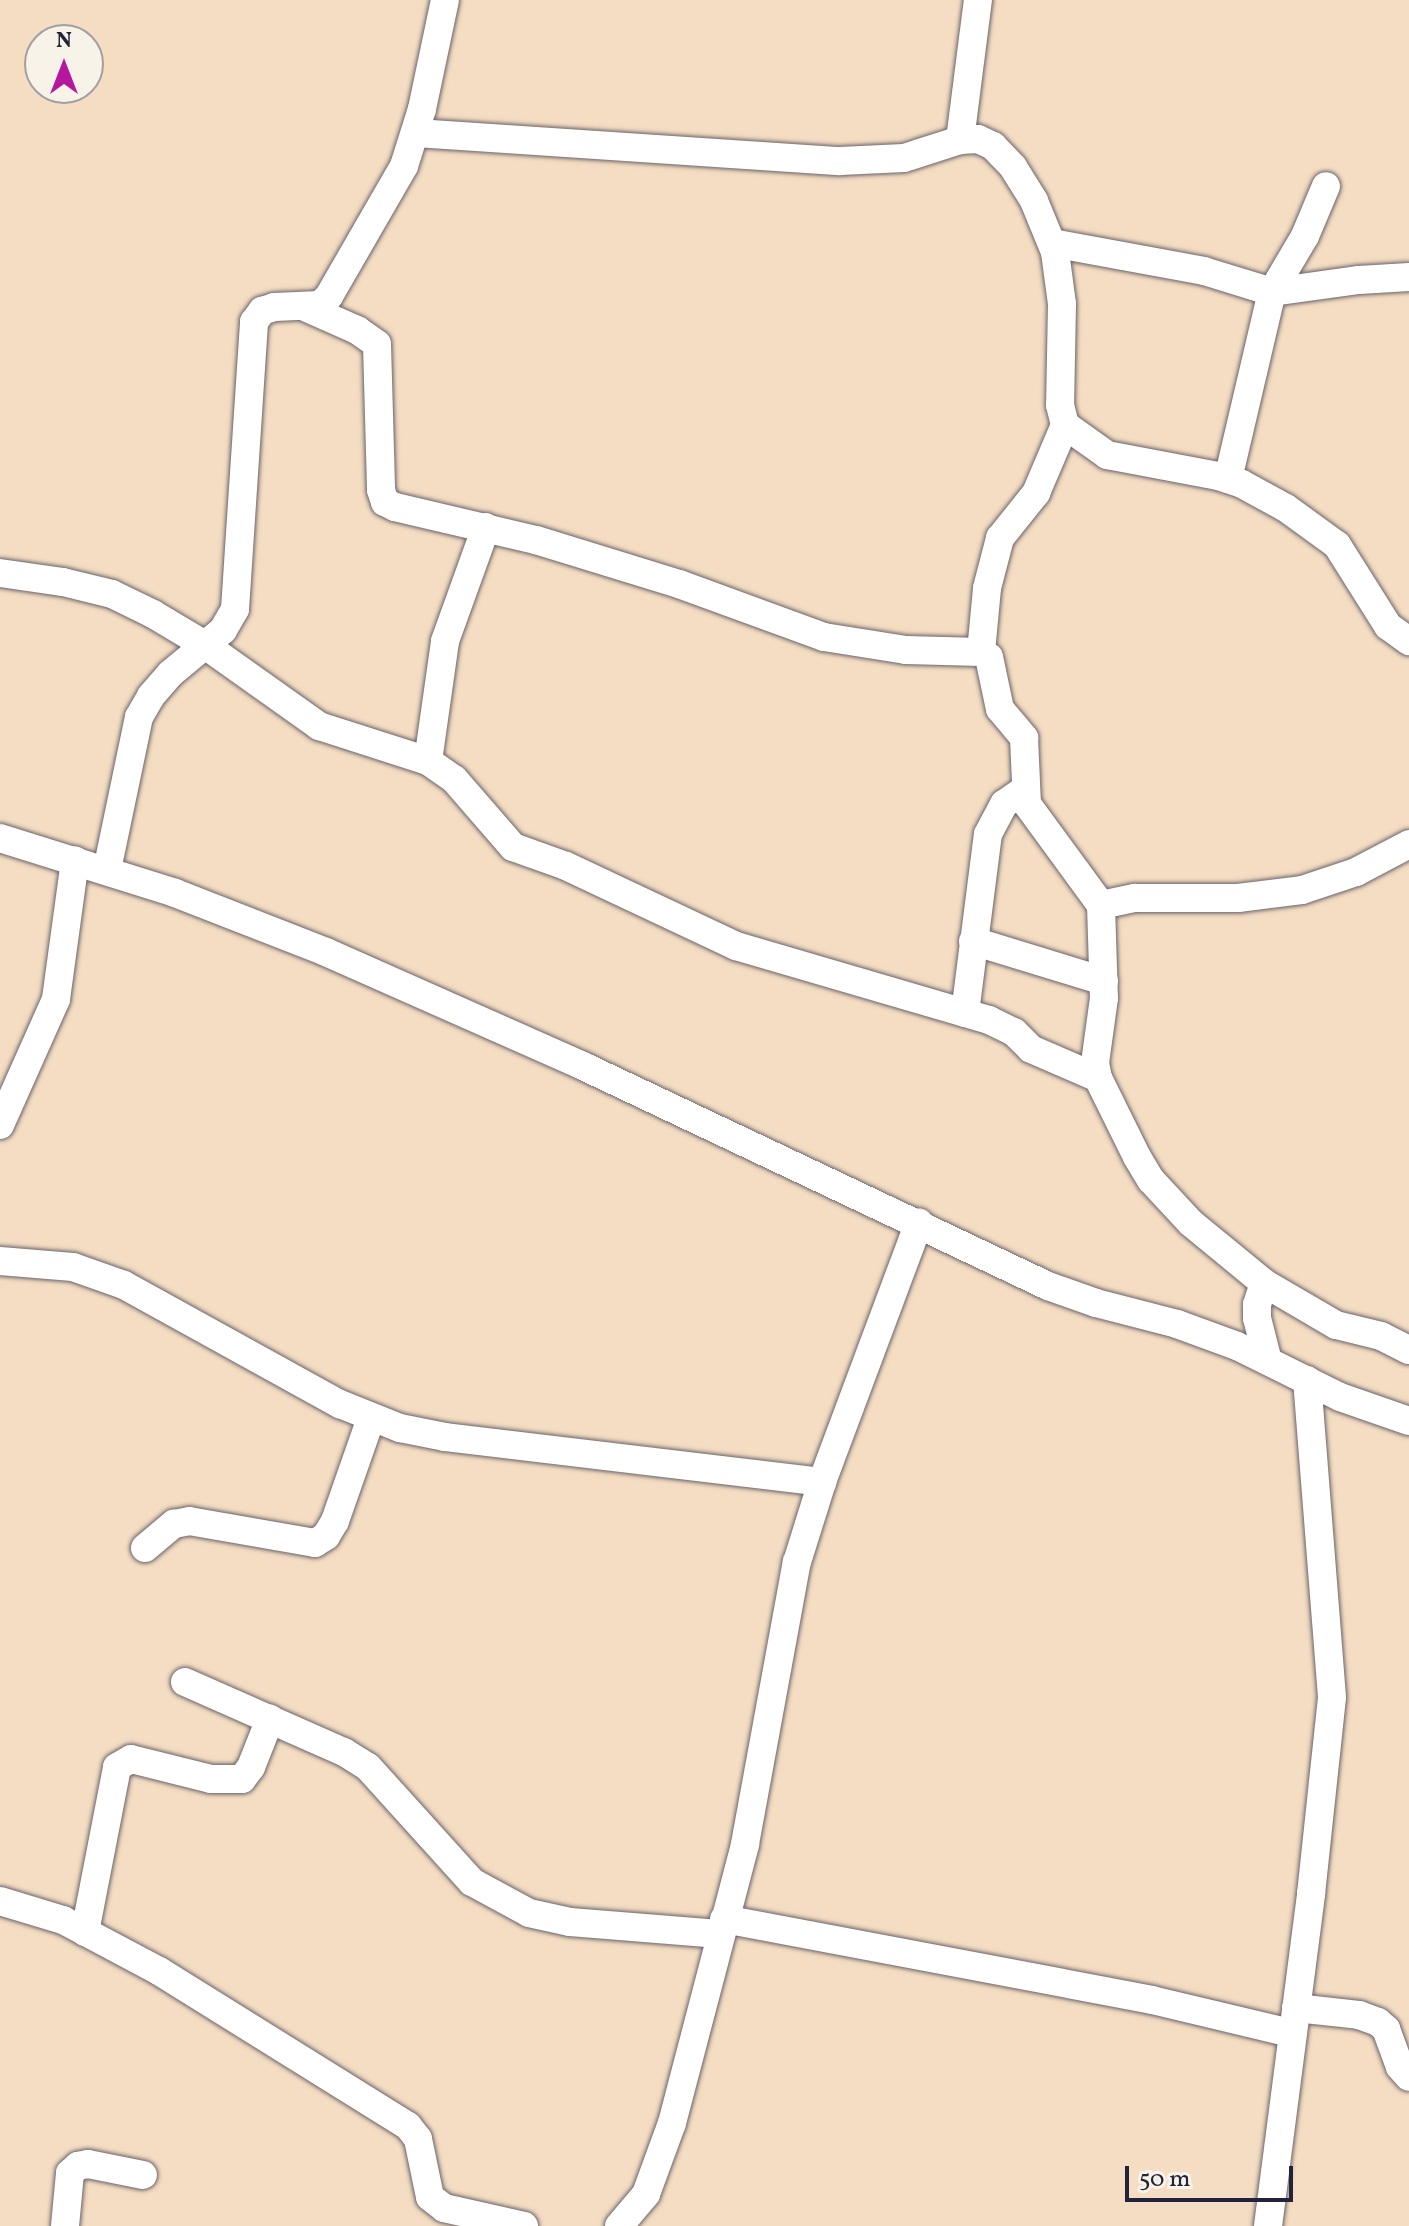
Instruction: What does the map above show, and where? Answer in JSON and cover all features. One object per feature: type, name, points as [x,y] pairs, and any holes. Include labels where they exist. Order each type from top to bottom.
[{"type":"street","points":[[107,870],[139,717],[151,696],[170,674],[223,630],[235,609],[254,322],[262,311],[274,307],[307,308],[320,305],[329,296],[392,189],[416,133],[445,0]]},
{"type":"street","points":[[960,140],[978,0]]},
{"type":"street","points":[[416,133],[840,161],[904,158],[960,140],[978,139],[993,146],[1013,167],[1034,201],[1052,243],[1061,279],[1059,381],[1065,425],[1036,493],[1000,538],[987,588],[981,652]]},
{"type":"street","points":[[1228,479],[1272,292],[1305,236],[1326,186]]},
{"type":"street","points":[[1052,243],[1204,271],[1272,292],[1359,280],[1409,277]]},
{"type":"street","points":[[307,308],[370,336],[377,344],[381,490],[385,502],[407,511],[486,527],[679,584],[824,637],[906,650],[981,652],[989,657],[993,667],[994,694],[1000,709],[1024,738],[1027,804],[1101,905],[1104,981],[1095,1063],[1098,1078],[1151,1180],[1191,1223],[1264,1283],[1336,1325],[1381,1336],[1409,1350]]},
{"type":"street","points":[[1065,425],[1107,455],[1126,461],[1195,469],[1228,479],[1286,508],[1337,545],[1388,626],[1409,641]]},
{"type":"street","points":[[428,761],[445,641],[486,527]]},
{"type":"street","points":[[0,573],[63,582],[112,594],[205,645],[319,726],[428,761],[454,779],[513,847],[566,866],[736,946],[1003,1027],[1031,1049],[1098,1078]]},
{"type":"street","points":[[965,1013],[988,834],[1004,804],[1024,790]]},
{"type":"street","points":[[0,838],[107,870],[254,923],[497,1026],[683,1116],[1075,1297],[1177,1324],[1268,1361],[1340,1397],[1409,1421]]},
{"type":"street","points":[[1101,905],[1135,898],[1238,898],[1302,890],[1356,872],[1409,844]]},
{"type":"street","points":[[0,1125],[56,999],[75,860]]},
{"type":"street","points":[[973,941],[1104,981]]},
{"type":"street","points":[[619,2226],[646,2194],[660,2162],[750,1818],[790,1587],[822,1482],[919,1223]]},
{"type":"street","points":[[0,1261],[52,1263],[112,1280],[371,1418],[445,1437],[822,1482]]},
{"type":"street","points":[[1264,1283],[1257,1318],[1268,1361]]},
{"type":"street","points":[[1268,2226],[1332,1697],[1307,1380]]},
{"type":"street","points":[[145,1548],[174,1524],[189,1521],[315,1543],[326,1536],[335,1521],[371,1418]]},
{"type":"street","points":[[185,1682],[344,1752],[368,1767],[472,1882],[518,1908],[570,1922],[722,1926],[1152,2000],[1294,2020],[1359,2015],[1378,2022],[1386,2029],[1400,2067],[1409,2077]]},
{"type":"street","points":[[85,1932],[117,1767],[131,1759],[211,1779],[242,1779],[251,1767],[270,1719]]},
{"type":"street","points":[[0,1901],[63,1920],[159,1971],[408,2126],[418,2139],[430,2197],[444,2208],[524,2226]]},
{"type":"street","points":[[65,2226],[70,2173],[78,2166],[88,2164],[143,2175]]}]
